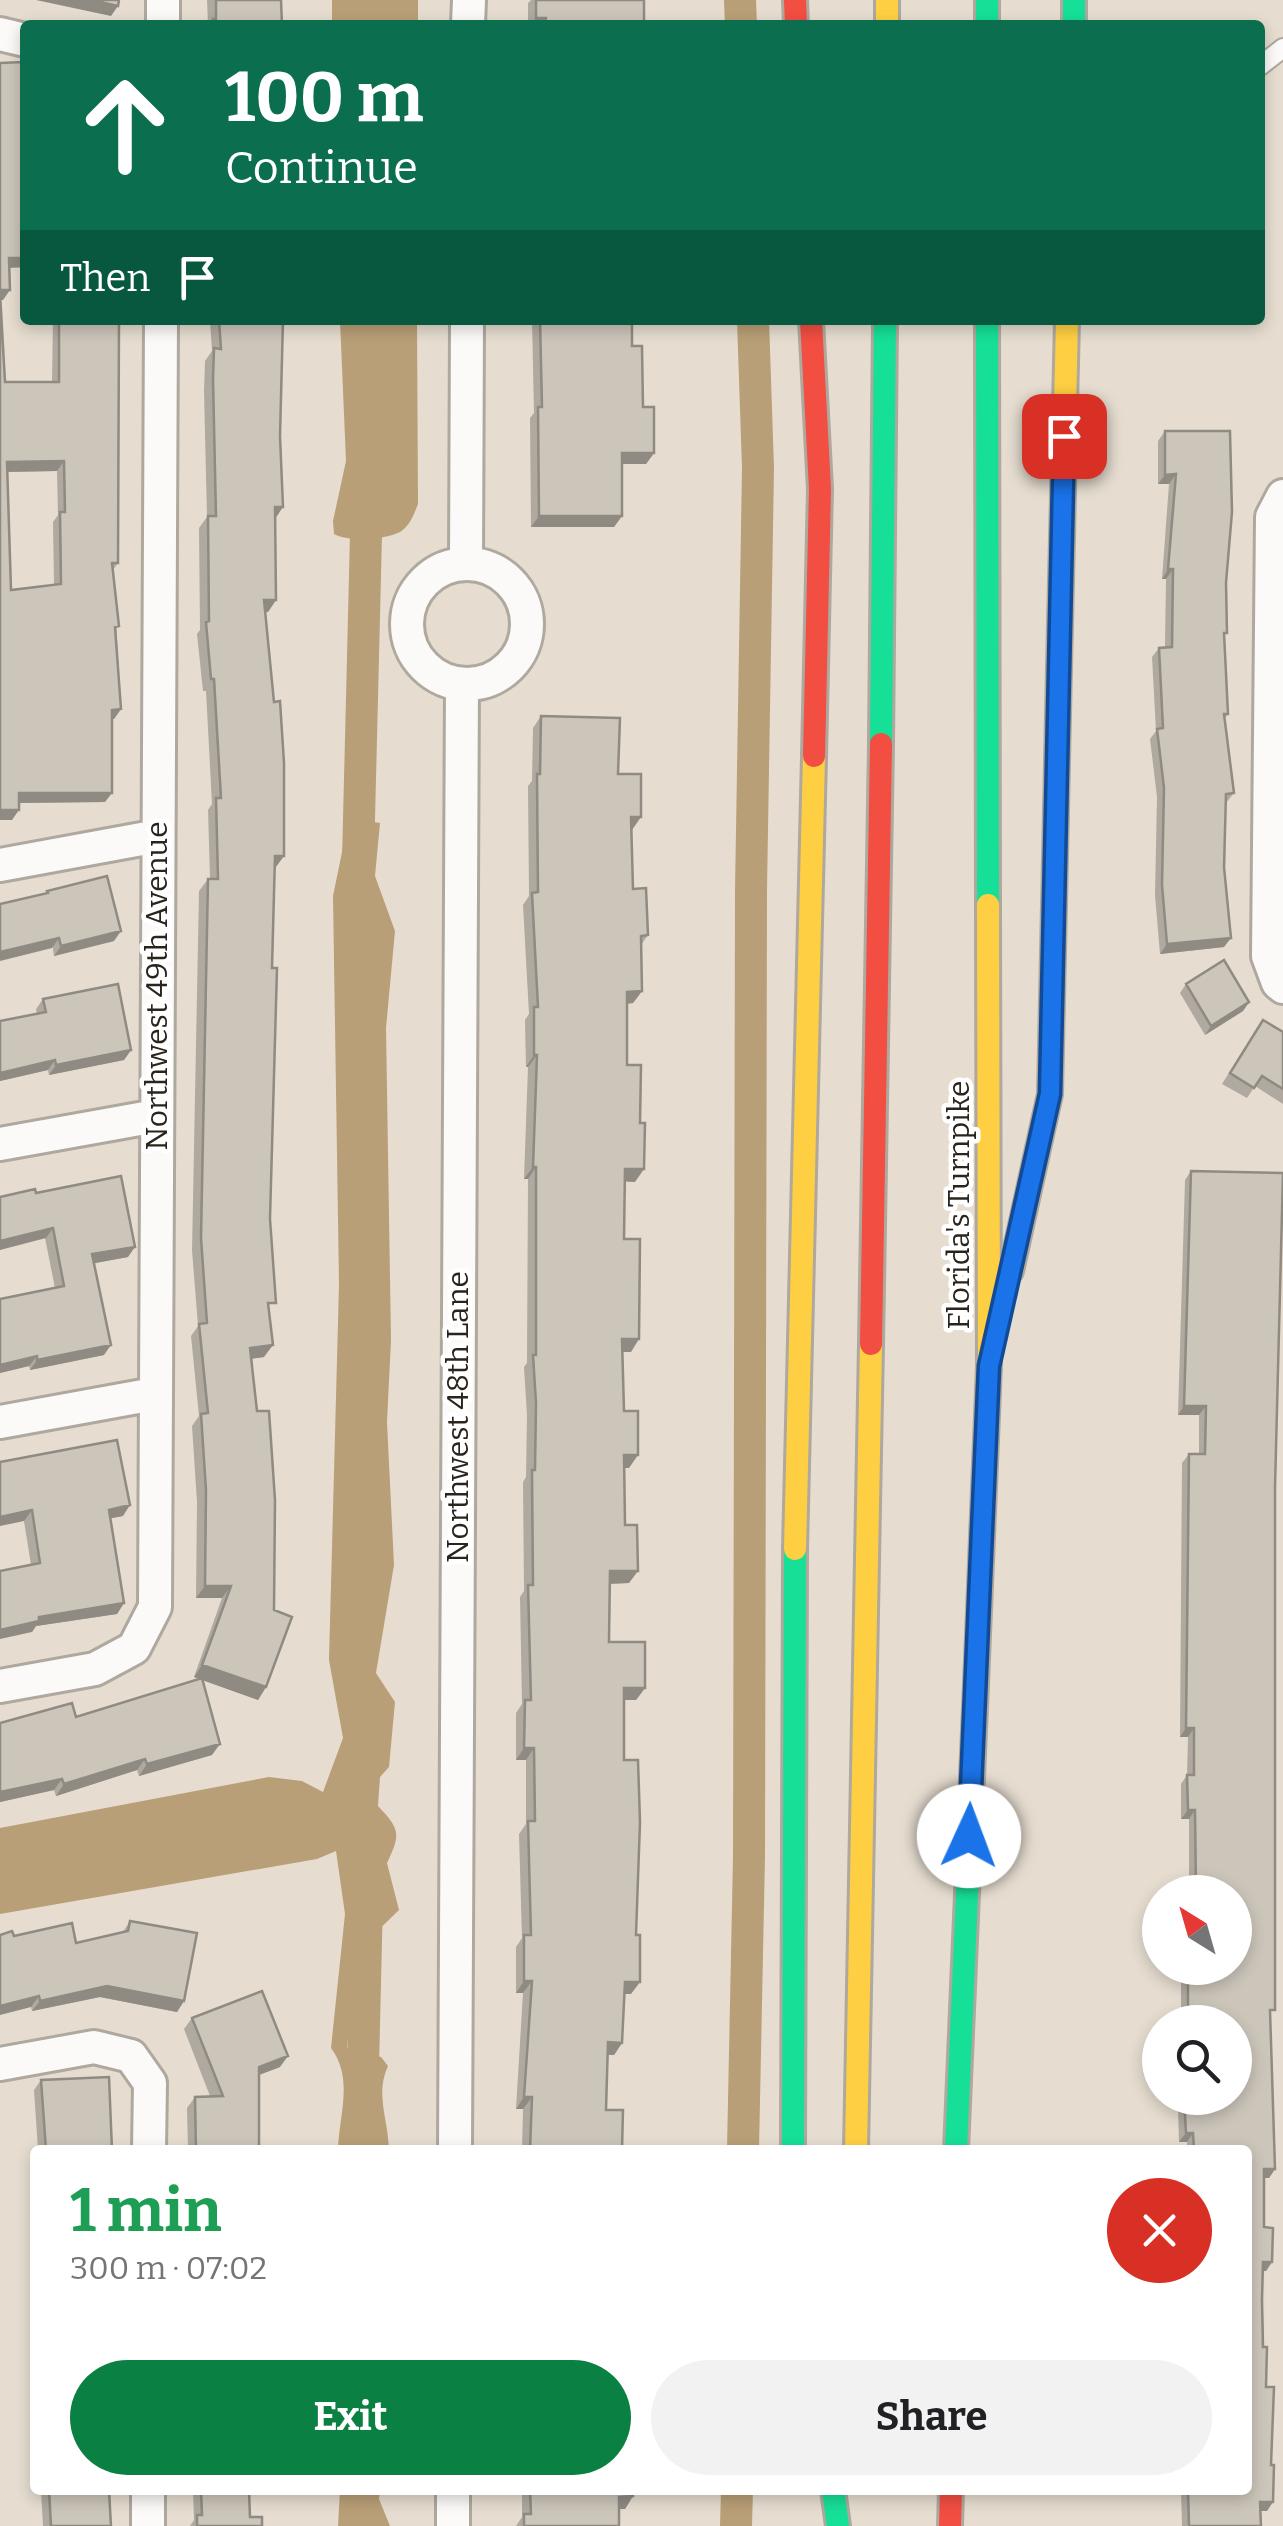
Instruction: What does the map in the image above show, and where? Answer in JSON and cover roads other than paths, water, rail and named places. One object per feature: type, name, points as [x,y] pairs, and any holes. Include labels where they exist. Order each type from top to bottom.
[{"type":"highway","points":[[793,2145],[794,1600],[820,489],[811,325]]},
{"type":"highway","points":[[856,2145],[884,598],[885,325]]},
{"type":"highway","name":"Florida's Turnpike","points":[[956,2145],[989,1366],[987,325]]},
{"type":"highway","points":[[989,1366],[1050,1094],[1067,325]]},
{"type":"highway","points":[[834,2495],[838,2526]]},
{"type":"highway","points":[[849,2526],[850,2495]]},
{"type":"highway","points":[[950,2526],[951,2495]]},
{"type":"street","name":"Northwest 49th Avenue","points":[[0,1686],[95,1669],[134,1648],[155,1607],[161,325]]},
{"type":"street","points":[[466,564],[467,325]]},
{"type":"street","points":[[1280,985],[1268,956],[1276,728],[1272,517],[1283,496]]},
{"type":"street","points":[[485,566],[516,589],[527,626],[514,661],[500,674],[482,682],[462,684],[428,671],[417,658],[409,641],[410,605],[418,588],[448,567],[485,566]]},
{"type":"street","name":"Northwest 48th Lane","points":[[455,2145],[462,684]]},
{"type":"street","points":[[0,865],[158,836]]},
{"type":"street","points":[[0,1144],[156,1116]]},
{"type":"street","points":[[0,1422],[154,1394]]},
{"type":"street","points":[[0,2064],[94,2048],[131,2056],[150,2083],[149,2145]]},
{"type":"street","points":[[148,2495],[148,2526]]},
{"type":"street","points":[[453,2495],[453,2526]]},
{"type":"waterway","points":[[740,0],[741,20]]},
{"type":"waterway","points":[[743,2145],[749,1856],[751,891],[758,468],[753,325]]},
{"type":"waterway","points":[[358,860],[367,494]]},
{"type":"waterway","points":[[361,2145],[367,1899]]},
{"type":"waterway","points":[[736,2526],[737,2495]]}]
